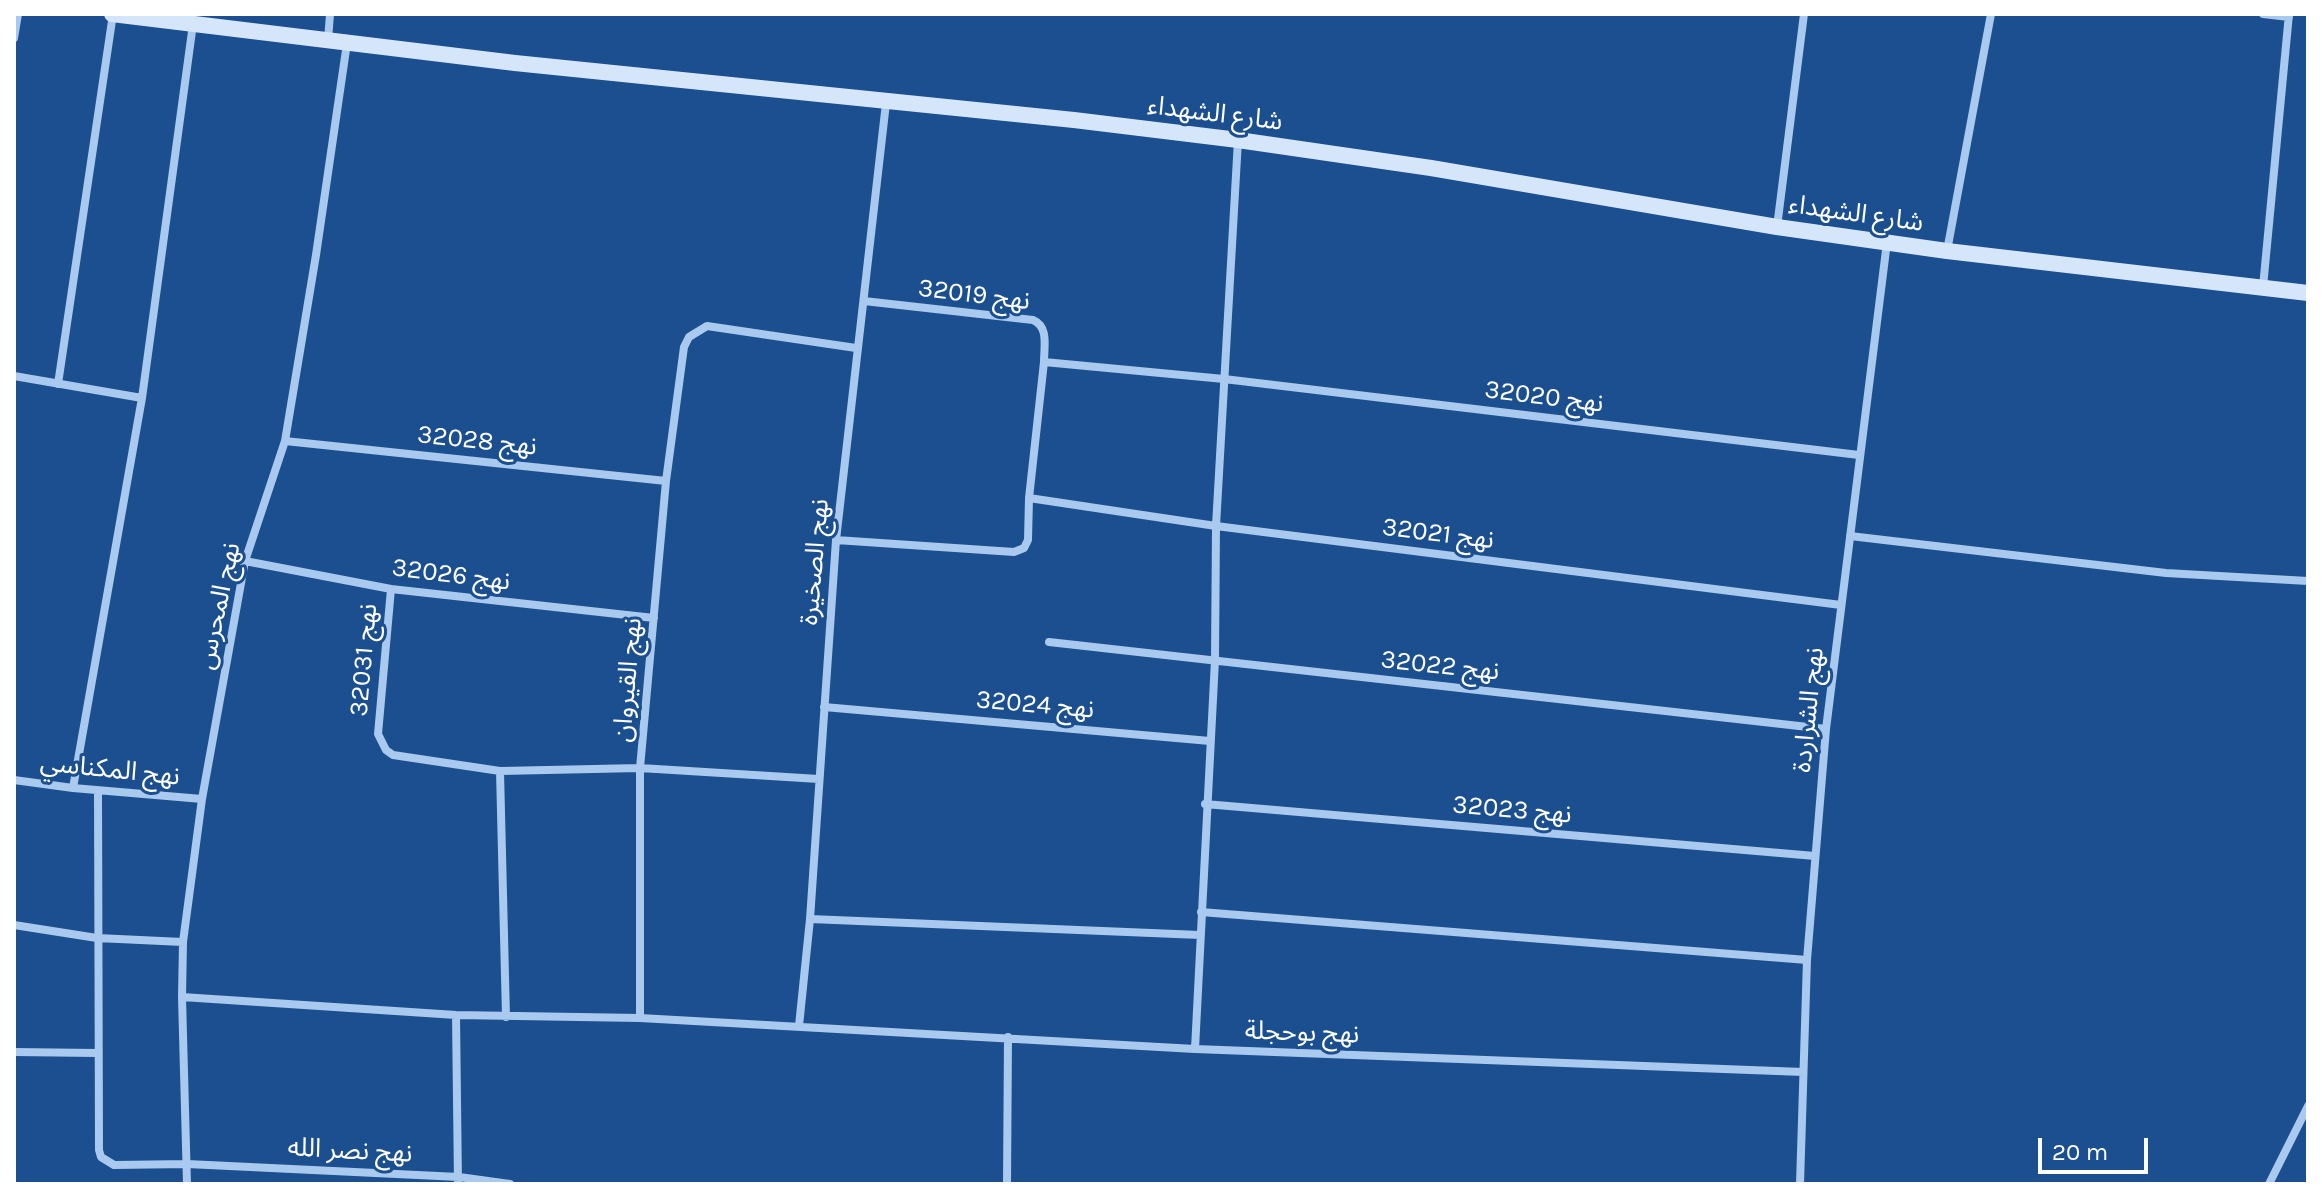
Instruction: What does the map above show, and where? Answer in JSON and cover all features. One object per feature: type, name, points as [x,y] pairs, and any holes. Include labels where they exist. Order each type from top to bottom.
[{"type":"street","points":[[14,38],[18,14]]},
{"type":"street","points":[[58,384],[113,14]]},
{"type":"street","name":"شارع الشهداء","points":[[113,14],[886,103],[1074,120],[1238,140],[1431,168],[1777,227],[1947,251],[2308,293]]},
{"type":"street","points":[[328,40],[330,14]]},
{"type":"street","points":[[1777,227],[1804,14]]},
{"type":"street","points":[[1947,251],[1991,14]]},
{"type":"street","points":[[2263,14],[2289,15],[2263,288]]},
{"type":"street","points":[[73,788],[142,398],[193,23]]},
{"type":"street","name":"نهج المحرس","points":[[187,1184],[183,942],[202,799],[245,561],[285,441],[347,42]]},
{"type":"street","name":"نهج الصخيرة","points":[[799,1026],[810,919],[836,540],[886,103]]},
{"type":"street","points":[[1195,1049],[1205,804],[1215,660],[1216,526],[1238,140]]},
{"type":"street","name":"نهج الشراردة","points":[[1800,1184],[1807,960],[1826,729],[1887,242]]},
{"type":"street","name":"نهج 32019","points":[[836,540],[1014,552],[1024,548],[1028,540],[1029,498],[1044,362],[1044,330],[1040,323],[864,301]]},
{"type":"street","name":"نهج القيروان","points":[[640,1018],[640,768],[666,481],[684,347],[689,337],[707,326],[856,348]]},
{"type":"street","name":"نهج 32020","points":[[1044,362],[1224,379],[1859,455]]},
{"type":"street","points":[[14,376],[142,398]]},
{"type":"street","name":"نهج 32028","points":[[285,441],[666,481]]},
{"type":"street","name":"نهج 32021","points":[[1029,498],[1216,526],[1841,605]]},
{"type":"street","points":[[1850,536],[2166,573],[2308,581]]},
{"type":"street","name":"نهج 32026","points":[[245,561],[391,589],[654,618]]},
{"type":"street","name":"نهج 32031","points":[[391,589],[378,734],[386,750],[393,755],[500,771]]},
{"type":"street","name":"نهج 32022","points":[[1049,642],[1826,729]]},
{"type":"street","name":"نهج 32024","points":[[824,707],[1210,741]]},
{"type":"street","points":[[506,1017],[500,771],[640,768],[819,779]]},
{"type":"street","name":"نهج المكناسي","points":[[14,780],[98,791],[202,799]]},
{"type":"street","points":[[14,1052],[97,1053],[98,791]]},
{"type":"street","name":"نهج 32023","points":[[1205,804],[1815,856]]},
{"type":"street","points":[[1201,912],[1807,960]]},
{"type":"street","points":[[810,919],[1200,935]]},
{"type":"street","points":[[14,925],[97,938],[183,942]]},
{"type":"street","name":"نهج بوحجلة","points":[[182,997],[456,1015],[640,1018],[1195,1049],[1803,1072]]},
{"type":"street","points":[[456,1015],[458,1180]]},
{"type":"street","points":[[1007,1184],[1008,1037]]},
{"type":"street","name":"نهج نصر الله","points":[[97,1053],[99,1150],[101,1157],[114,1165],[187,1164],[510,1184]]},
{"type":"street","points":[[2269,1184],[2308,1106]]}]
